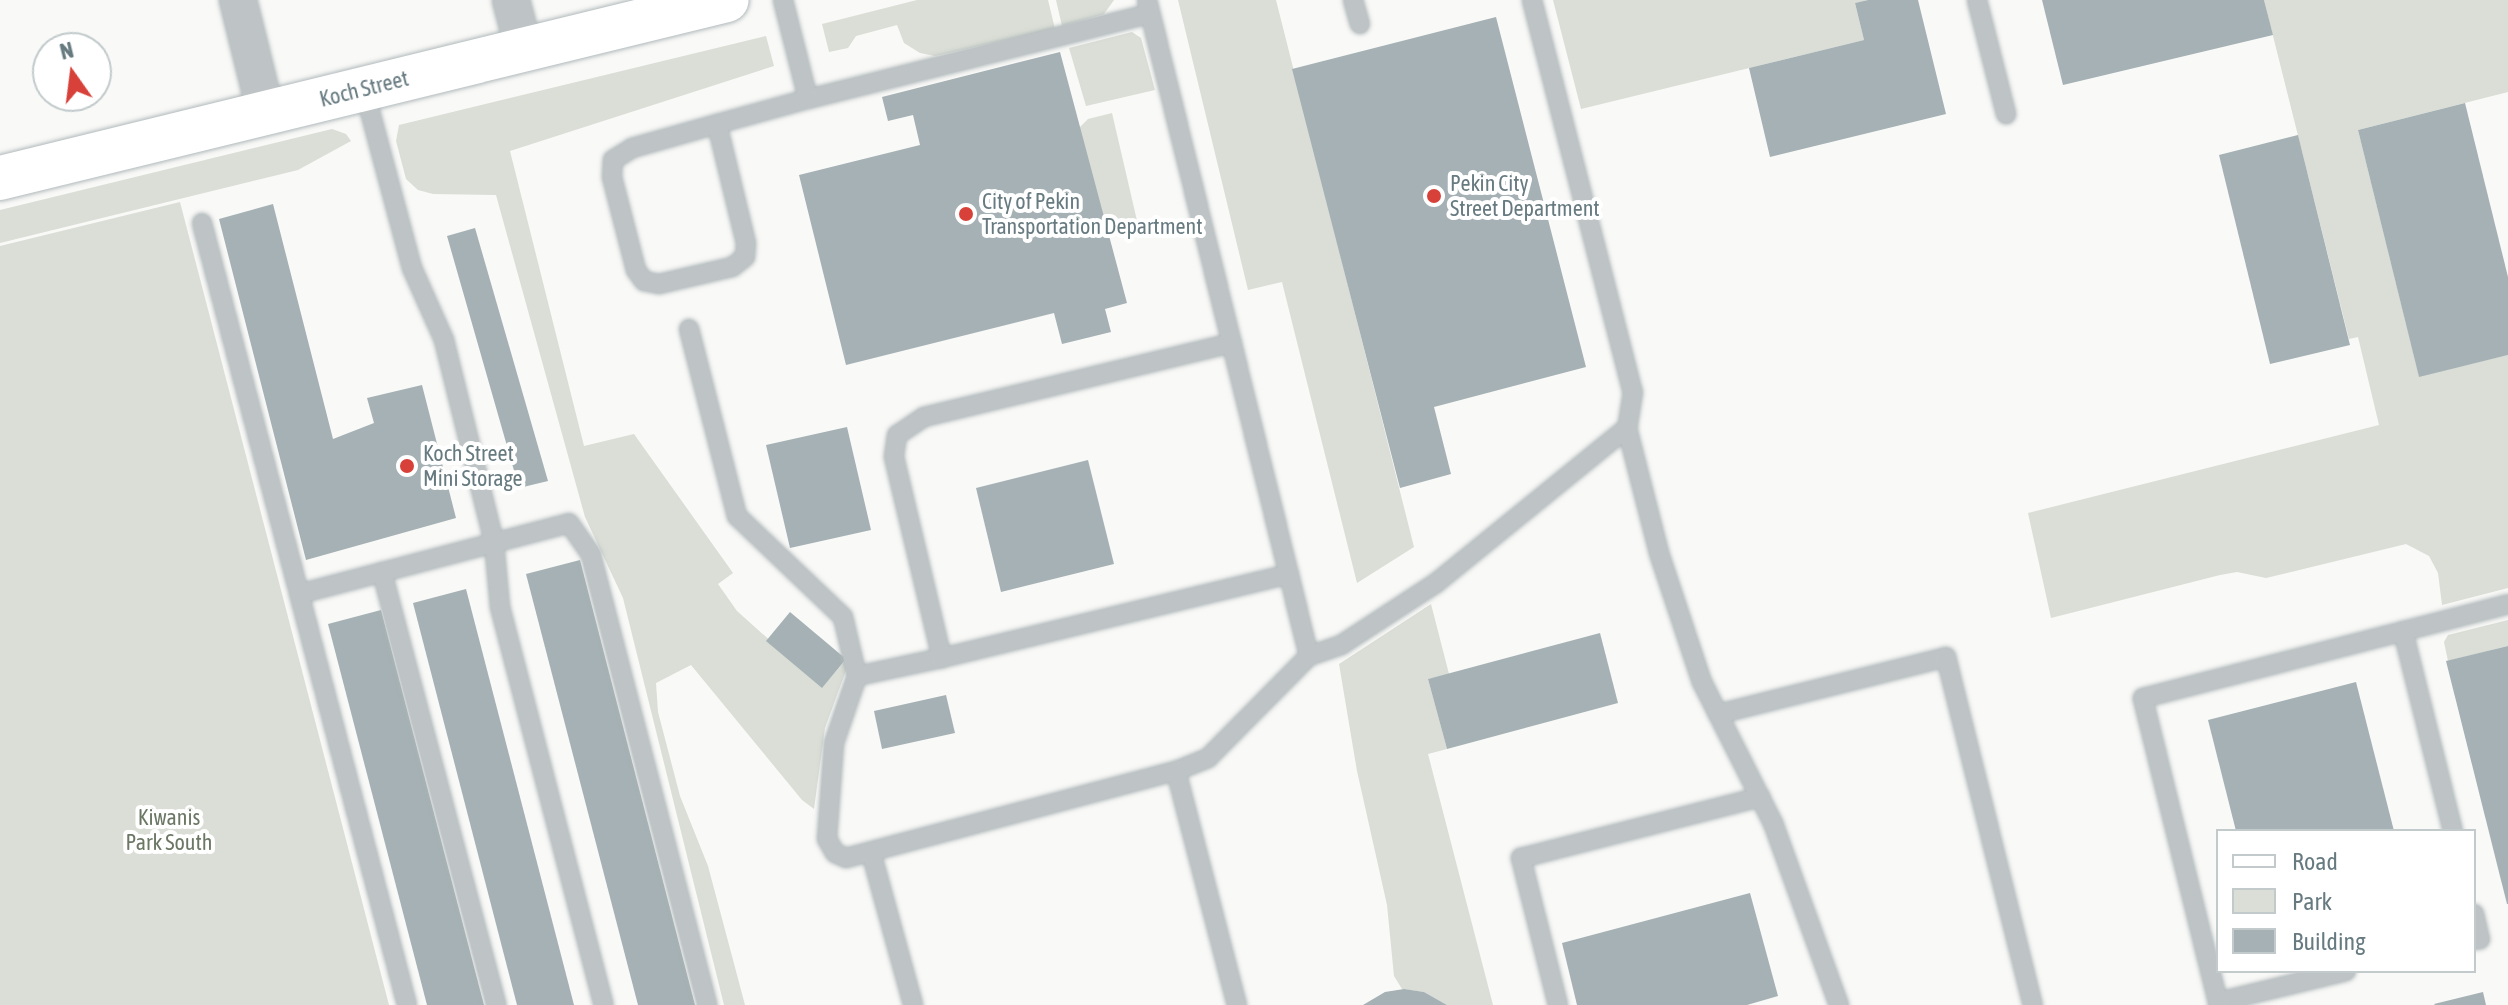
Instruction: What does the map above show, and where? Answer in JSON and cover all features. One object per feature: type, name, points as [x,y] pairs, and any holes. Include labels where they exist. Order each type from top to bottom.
[{"type":"street","points":[[238,0],[266,113]]},
{"type":"street","points":[[511,0],[524,50]]},
{"type":"street","name":"Koch Street","points":[[0,178],[727,0]]},
{"type":"lane","points":[[783,0],[808,99]]},
{"type":"lane","points":[[1353,0],[1360,24]]},
{"type":"lane","points":[[1532,0],[1633,392],[1627,428],[1659,553],[1702,682],[1760,797],[1825,960],[1839,1005]]},
{"type":"lane","points":[[1977,0],[2006,114]]},
{"type":"lane","points":[[717,124],[746,243],[745,257],[732,267],[674,281],[659,284],[644,281],[636,270],[612,177],[613,160],[632,148],[717,124],[808,99],[1149,7],[1309,656]]},
{"type":"lane","points":[[364,89],[412,268],[444,340],[494,542],[500,607],[604,1005]]},
{"type":"lane","points":[[202,223],[407,1005]]},
{"type":"lane","points":[[689,329],[737,516],[843,617],[857,676],[834,743],[827,839],[835,853],[846,858],[1176,771],[1208,758],[1309,656],[1341,645],[1436,583],[1627,428]]},
{"type":"lane","points":[[942,658],[894,457],[897,435],[924,417],[1232,343]]},
{"type":"lane","points":[[299,594],[569,523],[591,555],[707,1005]]},
{"type":"lane","points":[[382,572],[496,1005]]},
{"type":"lane","points":[[857,676],[1289,574]]},
{"type":"lane","points":[[2338,973],[2218,1002],[2143,698],[2508,604]]},
{"type":"lane","points":[[2403,631],[2452,829]]},
{"type":"lane","points":[[1718,714],[1946,657],[2033,1005]]},
{"type":"lane","points":[[1176,771],[1237,1005]]},
{"type":"lane","points":[[1558,1005],[1521,858],[1760,797]]},
{"type":"lane","points":[[871,852],[913,1005]]},
{"type":"lane","points":[[2476,922],[2480,939],[2476,940]]},
{"type":"green space","points":[[917,0],[1048,0],[1055,29],[935,56],[920,53],[904,43],[897,25],[856,36],[848,48],[829,52],[822,24]]},
{"type":"green space","points":[[1056,0],[1114,0],[1104,14],[1062,26]]},
{"type":"green space","points":[[1178,0],[1276,0],[1414,547],[1357,583],[1282,282],[1248,290]]},
{"type":"green space","points":[[1553,0],[1868,0],[1855,3],[1864,40],[1581,109]]},
{"type":"green space","points":[[2264,0],[2508,0],[2508,92],[2358,130],[2419,376],[2508,355],[2508,588],[2442,605],[2438,573],[2429,556],[2406,544],[2266,578],[2237,572],[2220,575],[2051,618],[2028,513],[2379,425],[2358,337],[2349,339]]},
{"type":"green space","points":[[1132,32],[1141,38],[1155,90],[1086,106],[1069,48]]},
{"type":"green space","points":[[766,36],[774,66],[510,151],[584,446],[634,434],[733,573],[718,584],[737,611],[822,687],[845,661],[848,665],[825,728],[814,809],[802,800],[691,665],[656,683],[658,712],[680,796],[708,866],[745,1005],[724,1005],[623,598],[585,517],[496,195],[433,194],[418,190],[406,179],[396,141],[399,125]]},
{"type":"green space","points":[[1112,113],[1138,225],[1105,234],[1079,128],[1088,119]]},
{"type":"green space","points":[[332,129],[346,134],[351,141],[298,170],[0,243],[0,210]]},
{"type":"green space","name":"Kiwanis Park South","points":[[180,202],[389,1005],[0,1005],[0,246]]},
{"type":"green space","points":[[1431,604],[1449,674],[1428,679],[1447,749],[1428,754],[1493,1005],[1447,1005],[1424,992],[1402,989],[1394,976],[1387,905],[1357,771],[1339,664]]},
{"type":"green space","points":[[2508,620],[2508,646],[2448,661],[2444,642],[2448,635]]},
{"type":"building","points":[[1918,0],[1946,114],[1770,157],[1749,68],[1864,40],[1855,3]]},
{"type":"building","points":[[2042,0],[2264,0],[2273,35],[2063,85]]},
{"type":"building","points":[[1496,17],[1586,367],[1434,407],[1451,474],[1400,488],[1292,69]]},
{"type":"building","points":[[1060,52],[1127,303],[1105,309],[1111,332],[1062,344],[1054,313],[846,365],[799,175],[920,145],[913,115],[888,121],[882,97]]},
{"type":"building","points":[[2465,103],[2508,277],[2508,355],[2419,377],[2358,130]]},
{"type":"building","points":[[2298,135],[2350,345],[2270,364],[2219,155]]},
{"type":"building","points":[[273,204],[333,439],[374,423],[367,398],[422,385],[456,518],[306,560],[219,219]]},
{"type":"building","points":[[475,228],[548,481],[519,488],[447,236]]},
{"type":"building","points":[[847,427],[871,530],[790,548],[766,445]]},
{"type":"building","points":[[1088,460],[1114,564],[1001,592],[976,488]]},
{"type":"building","points":[[580,560],[695,1005],[638,1005],[526,574]]},
{"type":"building","points":[[466,589],[574,1005],[517,1005],[413,603]]},
{"type":"building","points":[[381,610],[484,1005],[427,1005],[328,624]]},
{"type":"building","points":[[790,612],[846,659],[822,688],[766,641]]},
{"type":"building","points":[[1600,633],[1618,703],[1447,749],[1428,679]]},
{"type":"building","points":[[2508,646],[2508,904],[2507,904],[2446,661]]},
{"type":"building","points":[[2356,682],[2393,829],[2235,829],[2208,720]]},
{"type":"building","points":[[946,695],[955,733],[882,749],[874,711]]},
{"type":"building","points":[[1750,893],[1778,996],[1747,1005],[1577,1005],[1562,943]]},
{"type":"building","points":[[1404,989],[1424,992],[1447,1005],[1363,1005],[1385,992]]},
{"type":"building","points":[[2483,992],[2486,1005],[2434,1004]]},
{"type":"place","name":"Pekin City Street Department","points":[[1434,196]]},
{"type":"place","name":"City of Pekin Transportation Department","points":[[966,214]]},
{"type":"place","name":"Koch Street Mini Storage","points":[[407,466]]}]
